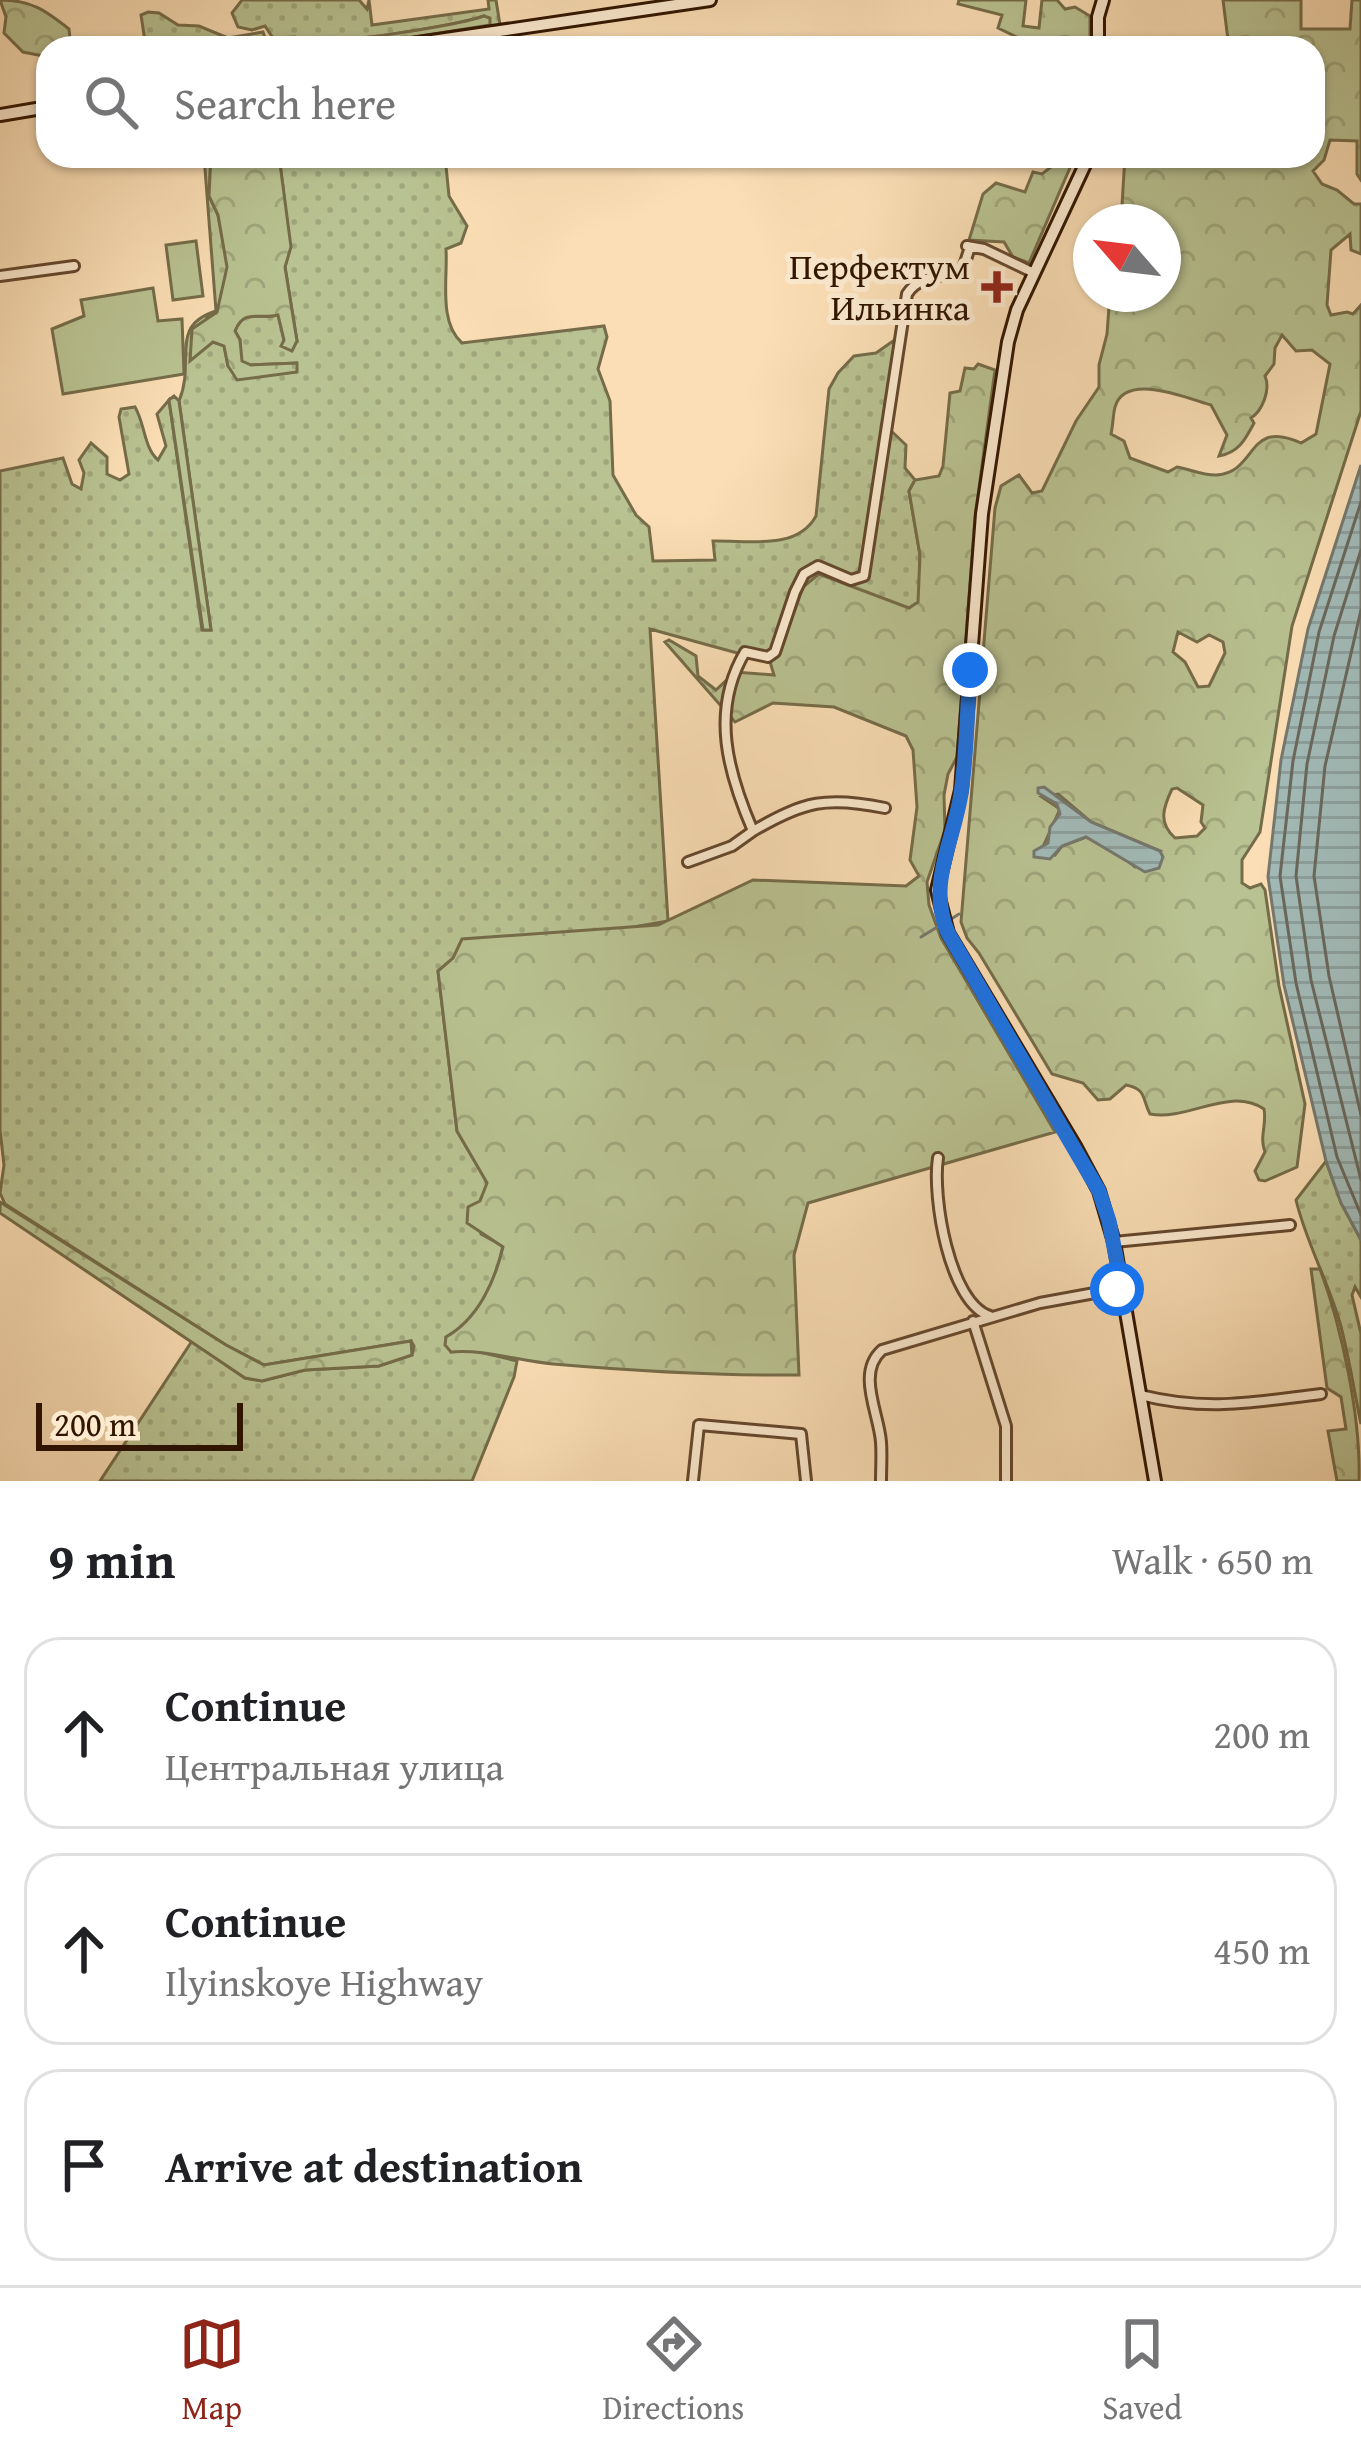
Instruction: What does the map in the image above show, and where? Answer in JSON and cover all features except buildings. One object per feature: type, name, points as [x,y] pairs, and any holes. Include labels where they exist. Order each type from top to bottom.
[{"type":"main road","points":[[463,36],[710,0]]},
{"type":"main road","points":[[1098,36],[1103,0]]},
{"type":"main road","points":[[0,115],[36,109]]},
{"type":"main road","points":[[1083,168],[1008,342],[982,514],[962,790],[938,890],[948,933],[1099,1191],[1114,1243],[1155,1481]]},
{"type":"street","points":[[753,831],[731,780],[724,728],[736,668],[746,652],[768,657],[775,652],[804,574],[818,566],[850,580],[864,576],[907,295],[912,286],[932,278],[961,275],[968,246],[1034,273]]},
{"type":"street","points":[[0,276],[74,266]]},
{"type":"street","points":[[688,862],[732,846],[793,807],[820,801],[885,808]]},
{"type":"street","points":[[938,1158],[939,1214],[962,1292],[968,1304],[991,1316]]},
{"type":"street","points":[[1114,1243],[1290,1225]]},
{"type":"street","points":[[881,1481],[881,1438],[869,1378],[875,1355],[991,1316],[1122,1288]]},
{"type":"street","points":[[973,1321],[1006,1426],[1006,1481]]},
{"type":"street","points":[[1140,1395],[1185,1406],[1218,1406],[1321,1394]]},
{"type":"street","points":[[693,1481],[699,1425],[801,1434],[806,1481]]},
{"type":"green space","points":[[0,0],[29,4],[69,29],[70,36],[36,36],[36,55],[23,52],[4,33],[6,17]]},
{"type":"green space","points":[[242,0],[359,0],[367,9],[369,0],[372,25],[489,9],[488,0],[496,0],[500,25],[421,36],[490,25],[484,16],[375,36],[272,36],[265,26],[238,27],[232,13]]},
{"type":"green space","points":[[959,0],[1026,0],[1023,26],[1039,28],[1042,0],[1057,0],[1065,9],[1075,7],[1090,16],[1090,36],[1015,36],[998,28],[1002,15],[958,4]]},
{"type":"green space","points":[[1223,0],[1301,0],[1301,29],[1350,29],[1352,0],[1361,0],[1361,180],[1357,141],[1330,140],[1325,157],[1325,36],[1228,36]]},
{"type":"green space","points":[[159,13],[178,25],[199,26],[223,36],[144,36],[141,15]]},
{"type":"green space","points":[[490,18],[490,25],[421,36],[375,36],[393,34]]},
{"type":"green space","points":[[205,168],[210,168],[209,196],[218,215],[228,267],[217,313],[207,317],[204,347],[213,342],[224,345],[228,366],[274,374],[296,372],[296,363],[250,365],[241,361],[235,331],[248,317],[278,315],[284,340],[297,341],[285,267],[290,247],[280,168],[446,168],[449,196],[467,226],[461,243],[446,249],[447,311],[455,334],[462,343],[604,326],[607,337],[598,369],[610,401],[613,475],[636,515],[649,527],[653,561],[715,560],[713,541],[784,539],[808,527],[816,516],[829,389],[854,356],[876,353],[896,339],[885,425],[906,445],[905,468],[915,480],[909,491],[920,555],[919,602],[909,608],[889,603],[794,611],[779,654],[770,662],[650,629],[668,921],[454,958],[438,971],[457,1131],[488,1183],[480,1201],[481,1234],[503,1246],[484,1298],[468,1320],[446,1337],[451,1352],[471,1350],[517,1361],[472,1481],[100,1481],[192,1341],[245,1378],[262,1381],[305,1370],[379,1366],[412,1355],[414,1346],[411,1341],[264,1365],[5,1204],[0,1193],[4,1165],[0,1130],[0,471],[63,458],[72,484],[81,489],[84,473],[79,460],[91,443],[107,457],[107,474],[120,480],[129,474],[121,409],[135,407],[158,460],[166,446],[157,414],[169,400],[202,630],[211,630],[179,401],[192,326],[216,311]]},
{"type":"green space","points":[[210,168],[281,168],[291,247],[285,267],[297,341],[292,351],[281,346],[278,315],[248,317],[235,331],[242,361],[251,365],[297,363],[297,372],[237,380],[224,346],[213,342],[190,361],[192,329],[217,312],[227,267],[218,215],[209,196]]},
{"type":"green space","points":[[1050,168],[1070,168],[1029,263],[1013,257],[1004,242],[969,240],[983,194],[996,183],[1025,192],[1033,172],[1042,174]]},
{"type":"green space","points":[[1124,168],[1316,168],[1313,171],[1322,184],[1361,204],[1361,254],[1351,250],[1350,234],[1331,250],[1327,305],[1331,315],[1353,314],[1361,305],[1361,411],[1292,626],[1260,832],[1242,860],[1242,883],[1250,888],[1261,884],[1265,890],[1279,986],[1305,1104],[1297,1167],[1265,1181],[1255,1171],[1265,1152],[1264,1109],[1237,1101],[1150,1114],[1143,1095],[1133,1087],[1126,1085],[1110,1099],[1098,1100],[1083,1083],[1052,1074],[961,922],[995,508],[1001,486],[1019,475],[1032,493],[1042,491],[1076,421],[1099,387],[1109,312],[1181,312],[1181,204],[1122,204]],"holes":[[[1282,335],[1296,351],[1312,350],[1330,364],[1316,434],[1301,443],[1270,437],[1230,472],[1212,475],[1177,467],[1168,472],[1130,458],[1124,441],[1111,434],[1121,396],[1158,390],[1211,405],[1227,435],[1219,456],[1232,452],[1248,435],[1254,423],[1251,418],[1264,400],[1265,376],[1274,364]],[[1178,632],[1197,642],[1209,635],[1223,642],[1225,653],[1209,686],[1198,687],[1185,662],[1173,652]],[[1172,789],[1203,805],[1205,828],[1197,836],[1175,838],[1164,821]],[[1058,794],[1091,822],[1160,851],[1135,867],[1086,837],[1062,846],[1055,855],[1043,847],[1060,809],[1042,797]]]},
{"type":"green space","points":[[196,241],[203,296],[173,300],[166,245]]},
{"type":"green space","points":[[153,288],[158,321],[182,319],[184,374],[63,394],[52,329],[84,316],[81,300]]},
{"type":"green space","points":[[978,364],[995,370],[975,517],[957,757],[944,795],[945,830],[927,882],[929,905],[941,938],[1055,1132],[808,1203],[794,1255],[799,1375],[614,1369],[451,1352],[446,1337],[484,1298],[503,1247],[467,1223],[468,1207],[480,1201],[487,1183],[457,1131],[438,971],[453,958],[462,939],[658,925],[753,880],[906,886],[919,876],[910,860],[917,807],[913,750],[906,736],[834,707],[773,703],[735,722],[665,642],[696,656],[698,676],[716,690],[735,672],[774,675],[770,662],[779,654],[803,587],[819,574],[909,608],[918,602],[920,555],[909,491],[915,480],[939,476],[950,393],[960,391],[965,368],[974,369]]},
{"type":"green space","points":[[174,396],[179,401],[211,630],[203,630],[169,400]]},
{"type":"green space","points":[[1326,1161],[1361,1240],[1361,1297],[1355,1287],[1352,1295],[1361,1334],[1361,1424],[1340,1323],[1296,1200]]},
{"type":"green space","points":[[0,1202],[264,1365],[411,1341],[412,1355],[379,1366],[305,1370],[262,1381],[245,1378],[0,1213]]},
{"type":"green space","points":[[1311,1269],[1320,1269],[1343,1345],[1357,1430],[1359,1481],[1337,1481],[1328,1431],[1346,1429],[1341,1397],[1327,1388]]},
{"type":"water","points":[[1361,465],[1361,1240],[1326,1161],[1284,985],[1268,877],[1281,760],[1308,629]]},
{"type":"water","points":[[1044,787],[1091,822],[1160,851],[1159,868],[1145,872],[1086,837],[1062,846],[1050,859],[1034,857],[1034,851],[1048,843],[1050,827],[1060,814],[1057,804],[1038,793]]},
{"type":"waterway","points":[[948,921],[959,914]]},
{"type":"waterway","points":[[921,937],[939,926]]},
{"type":"place","name":"Перфектум Ильинка","points":[[997,287]]},
{"type":"route","points":[[970,670],[962,790],[939,877],[941,917],[1099,1191],[1114,1243],[1122,1288],[1117,1289]]}]
